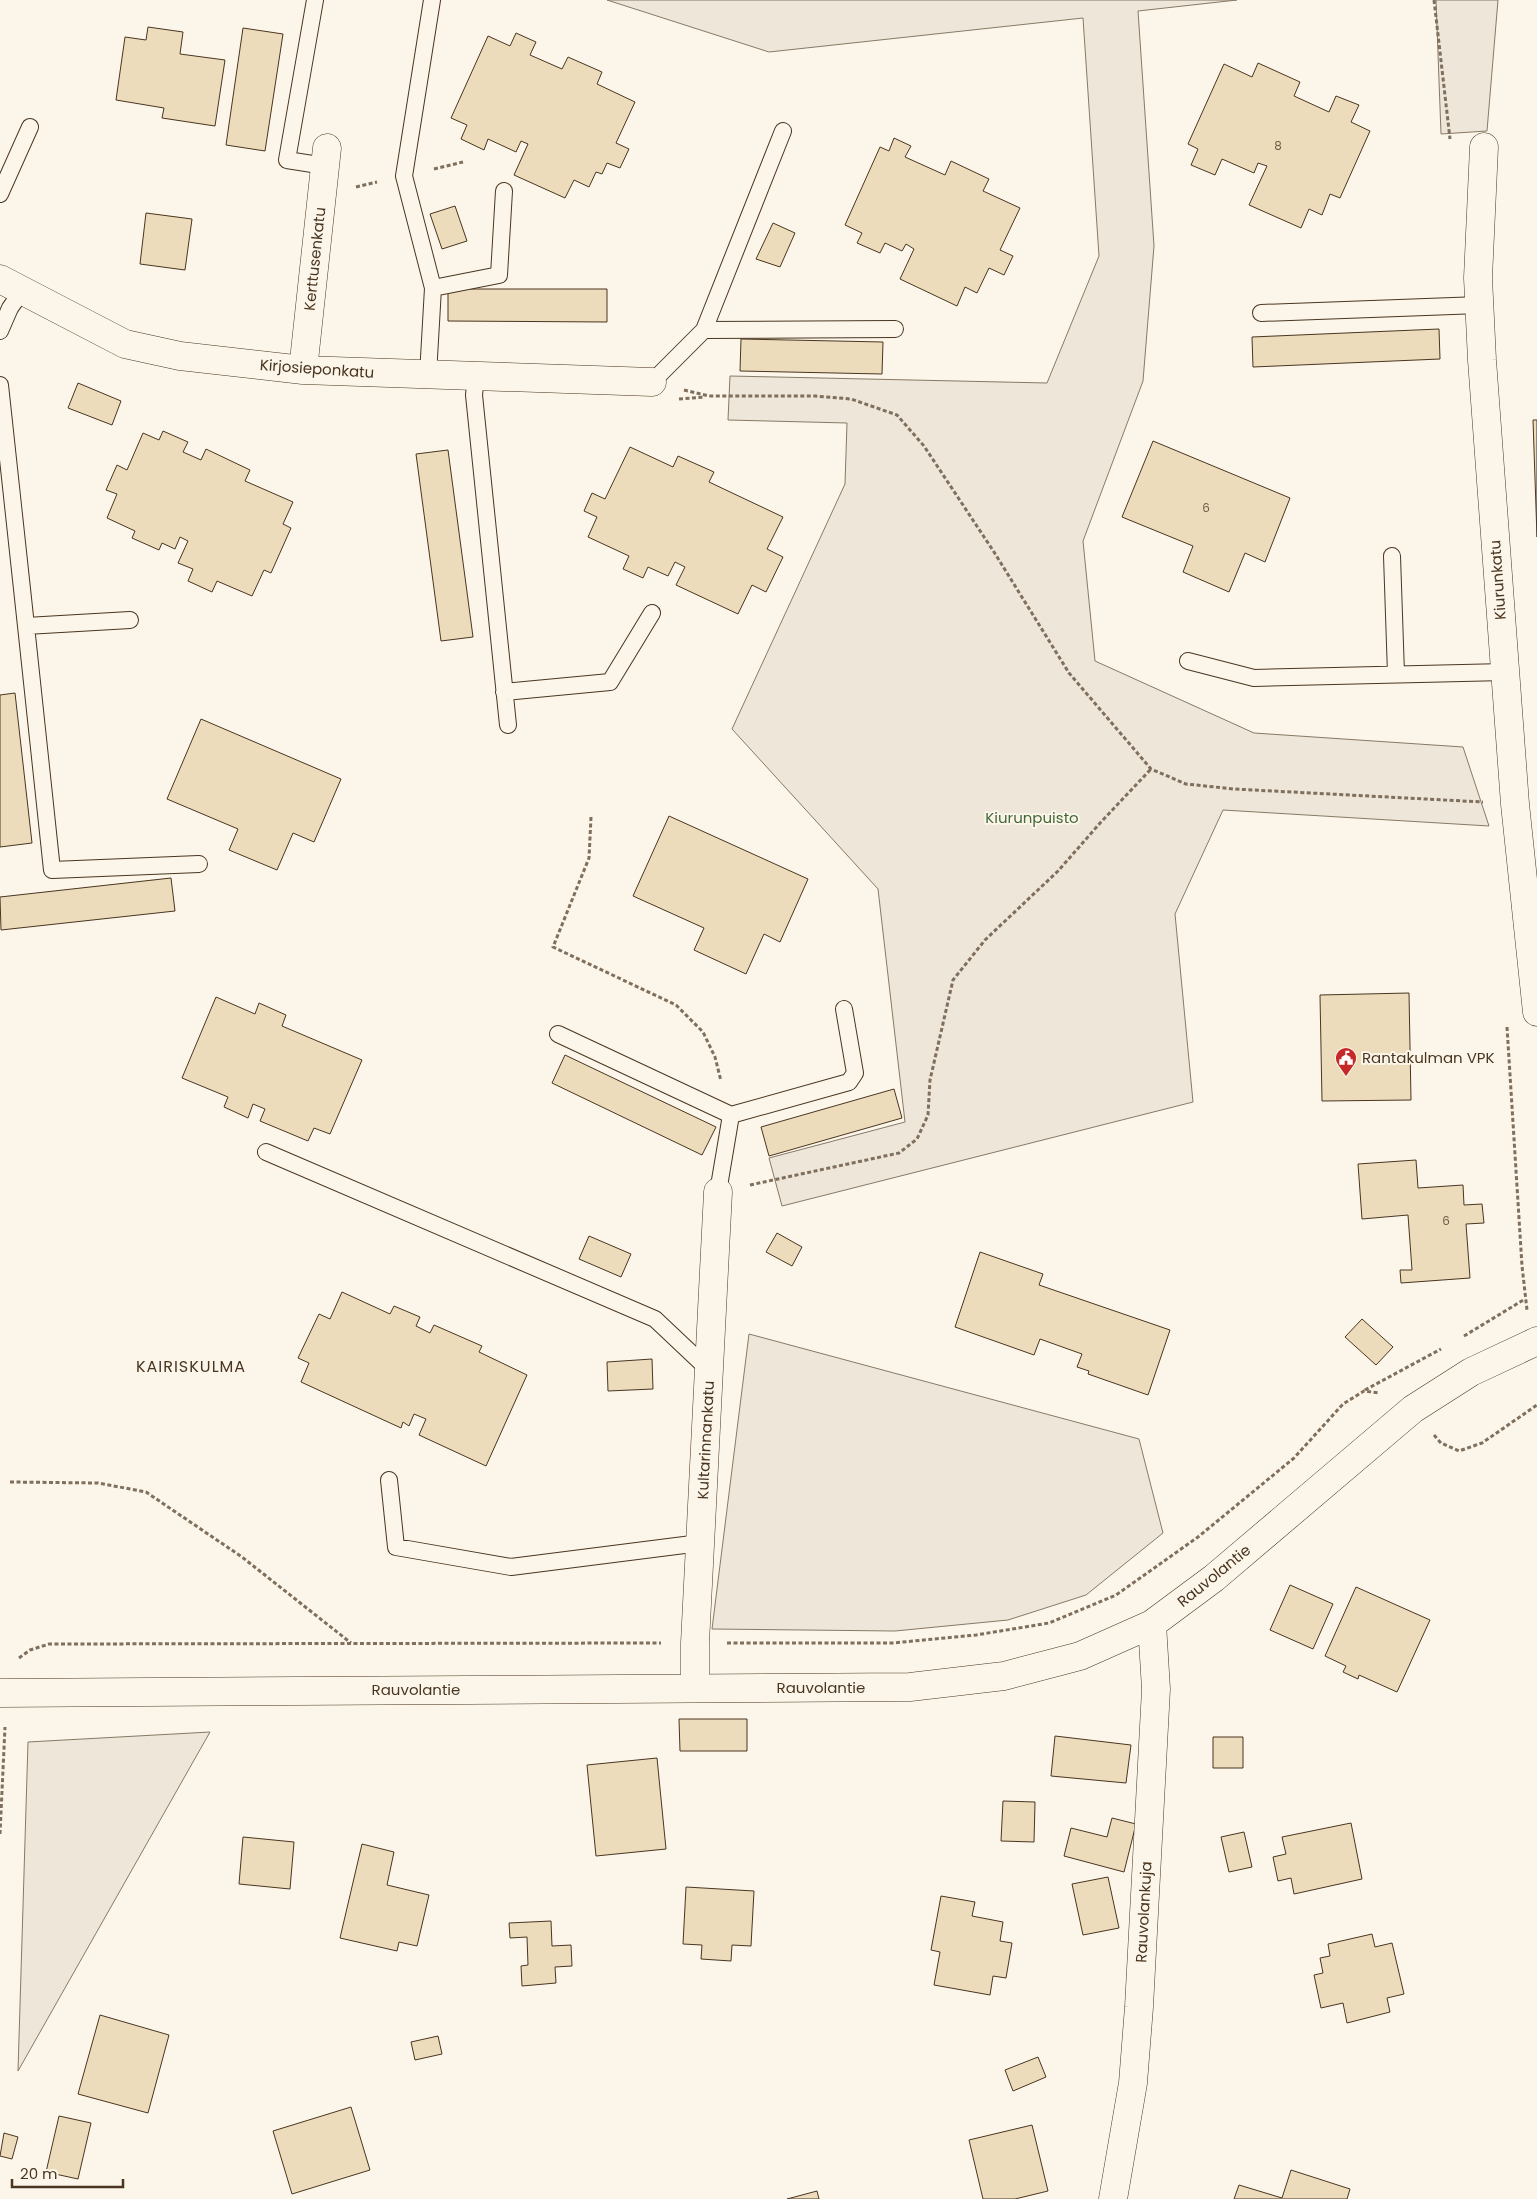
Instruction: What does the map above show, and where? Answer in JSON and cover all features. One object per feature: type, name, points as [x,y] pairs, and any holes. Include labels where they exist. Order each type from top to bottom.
[{"type":"street","name":"Kiurunkatu","points":[[1484,147],[1478,278],[1515,804],[1537,1012]]},
{"type":"street","name":"Kerttusenkatu","points":[[303,370],[326,157]]},
{"type":"street","name":"Kirjosieponkatu","points":[[11,285],[125,344],[180,356],[303,370],[652,382]]},
{"type":"street","name":"Kultarinnankatu","points":[[695,1688],[700,1543],[718,1192]]},
{"type":"street","name":"Rauvolantie","points":[[0,1693],[910,1687],[1004,1676],[1080,1656],[1152,1624],[1214,1578],[1413,1409],[1471,1372],[1537,1341]]},
{"type":"street","name":"Rauvolankuja","points":[[1112,2199],[1134,2084],[1140,2007],[1156,1689],[1152,1624]]},
{"type":"lane","points":[[315,0],[287,160],[326,157]]},
{"type":"lane","points":[[428,375],[433,288],[404,176],[432,0]]},
{"type":"lane","points":[[0,194],[30,127]]},
{"type":"lane","points":[[652,382],[704,330],[784,130]]},
{"type":"lane","points":[[433,288],[498,275],[504,191]]},
{"type":"lane","points":[[0,331],[10,308],[11,285]]},
{"type":"lane","points":[[1261,313],[1480,304]]},
{"type":"lane","points":[[704,330],[895,329]]},
{"type":"lane","points":[[476,376],[474,395],[508,725]]},
{"type":"lane","points":[[0,385],[52,870],[199,864]]},
{"type":"lane","points":[[1392,556],[1396,674]]},
{"type":"lane","points":[[504,692],[610,682],[652,613]]},
{"type":"lane","points":[[26,626],[130,620]]},
{"type":"lane","points":[[1188,661],[1254,678],[1505,672]]},
{"type":"lane","points":[[558,1034],[731,1115],[849,1082],[855,1073],[844,1009]]},
{"type":"lane","points":[[718,1192],[731,1115]]},
{"type":"lane","points":[[266,1152],[654,1319],[709,1370]]},
{"type":"lane","points":[[389,1480],[396,1547],[511,1567],[700,1543]]},
{"type":"path","points":[[1434,0],[1451,143]]},
{"type":"path","points":[[652,382],[710,396],[814,396],[851,399],[897,415],[924,446],[994,552],[1069,673],[1151,769],[1186,784],[1234,790],[1515,804]]},
{"type":"path","points":[[718,1192],[899,1153],[917,1139],[928,1115],[930,1080],[953,980],[985,940],[1058,871],[1151,769]]},
{"type":"path","points":[[591,817],[589,858],[552,947],[676,1005],[704,1032],[715,1057],[731,1115]]},
{"type":"path","points":[[1463,1336],[1525,1299]]},
{"type":"path","points":[[726,1643],[892,1643],[976,1635],[1049,1623],[1116,1595],[1198,1537],[1294,1458],[1343,1404],[1447,1346]]},
{"type":"path","points":[[1364,1391],[1391,1395],[1413,1409],[1441,1443],[1459,1451],[1482,1443],[1537,1405]]},
{"type":"path","points":[[10,1482],[98,1484],[146,1492],[242,1557],[351,1643]]},
{"type":"path","points":[[17,1659],[30,1650],[49,1644],[669,1643]]},
{"type":"path","points":[[0,1834],[5,1733]]},
{"type":"green space","name":"Kiurunpuisto","points":[[607,0],[1237,0],[1138,11],[1154,246],[1143,381],[1083,541],[1095,661],[1254,733],[1463,747],[1489,826],[1223,810],[1175,914],[1193,1102],[782,1206],[769,1158],[905,1122],[878,889],[732,729],[845,484],[847,423],[728,420],[730,376],[1047,383],[1099,256],[1083,18],[769,52]]},
{"type":"green space","points":[[1436,0],[1498,0],[1487,131],[1441,134]]},
{"type":"green space","points":[[749,1334],[1139,1439],[1163,1533],[1086,1595],[1008,1620],[895,1631],[712,1629]]},
{"type":"green space","points":[[210,1732],[18,2071],[28,1742]]},
{"type":"building","points":[[148,27],[183,32],[180,54],[225,60],[215,126],[162,118],[164,108],[116,100],[125,37],[146,40]]},
{"type":"building","points":[[243,28],[283,34],[265,151],[226,145]]},
{"type":"building","points":[[516,33],[536,42],[530,55],[562,69],[568,57],[602,72],[597,84],[635,102],[616,143],[629,149],[620,168],[607,163],[602,174],[596,172],[589,187],[574,180],[565,198],[514,175],[528,144],[521,141],[516,152],[488,139],[484,150],[461,139],[467,125],[451,118],[488,36],[510,46]]},
{"type":"building","points":[[1258,63],[1300,82],[1294,96],[1329,112],[1336,96],[1359,105],[1351,122],[1370,131],[1340,198],[1330,194],[1322,215],[1309,209],[1301,228],[1249,205],[1267,166],[1258,163],[1254,173],[1222,159],[1215,175],[1191,165],[1198,149],[1188,144],[1224,64],[1252,77]]},
{"type":"building","points":[[894,138],[911,146],[905,157],[945,175],[951,161],[989,179],[983,191],[1020,208],[1000,250],[1013,256],[1004,275],[989,268],[977,293],[965,287],[957,306],[900,279],[914,249],[906,244],[902,251],[885,243],[880,253],[857,243],[862,233],[845,225],[880,147],[889,151]]},
{"type":"building","points":[[455,206],[467,241],[442,249],[430,214]]},
{"type":"building","points":[[146,213],[192,219],[185,270],[140,264]]},
{"type":"building","points":[[773,223],[795,233],[780,267],[756,259]]},
{"type":"building","points":[[448,289],[607,289],[607,322],[448,321]]},
{"type":"building","points":[[1439,329],[1440,359],[1253,367],[1252,337]]},
{"type":"building","points":[[741,339],[883,342],[882,374],[740,371]]},
{"type":"building","points":[[78,383],[121,401],[112,425],[68,408]]},
{"type":"building","points":[[1533,420],[1537,420],[1537,537]]},
{"type":"building","points":[[163,431],[188,442],[183,452],[201,460],[206,449],[250,470],[245,481],[293,502],[283,524],[291,528],[271,573],[264,570],[252,596],[217,581],[212,592],[188,581],[193,569],[178,563],[188,541],[180,537],[175,549],[162,543],[159,550],[132,538],[135,531],[107,518],[117,494],[106,490],[117,465],[127,470],[143,433],[159,440]]},
{"type":"building","points":[[1153,441],[1290,498],[1265,562],[1245,553],[1229,592],[1183,572],[1193,546],[1122,517]]},
{"type":"building","points":[[630,447],[673,467],[678,456],[714,472],[709,482],[783,517],[767,549],[783,557],[766,592],[752,585],[738,614],[676,585],[685,567],[675,562],[668,576],[648,567],[643,578],[623,569],[629,556],[588,537],[597,517],[584,511],[592,493],[605,499]]},
{"type":"building","points":[[448,450],[473,637],[441,641],[416,454]]},
{"type":"building","points":[[15,693],[32,843],[0,847],[0,695]]},
{"type":"building","points":[[201,719],[341,779],[314,842],[293,833],[277,870],[229,850],[238,829],[167,799]]},
{"type":"building","points":[[669,816],[808,879],[780,942],[764,934],[746,974],[694,950],[704,928],[633,896]]},
{"type":"building","points":[[171,878],[175,911],[1,930],[0,897]]},
{"type":"building","points":[[1409,993],[1411,1100],[1322,1101],[1320,995]]},
{"type":"building","points":[[216,997],[255,1014],[259,1003],[286,1015],[282,1026],[362,1060],[330,1134],[314,1128],[308,1141],[260,1121],[265,1109],[253,1104],[248,1118],[224,1107],[228,1097],[182,1078]]},
{"type":"building","points":[[565,1055],[716,1127],[702,1155],[552,1083]]},
{"type":"building","points":[[894,1089],[902,1118],[769,1156],[761,1127]]},
{"type":"building","points":[[1416,1160],[1418,1188],[1463,1185],[1464,1205],[1482,1204],[1484,1223],[1466,1224],[1470,1278],[1401,1283],[1400,1270],[1412,1270],[1408,1215],[1362,1219],[1358,1164]]},
{"type":"building","points":[[777,1233],[802,1247],[792,1266],[766,1252]]},
{"type":"building","points":[[589,1236],[631,1254],[621,1277],[579,1259]]},
{"type":"building","points":[[980,1252],[1043,1274],[1039,1285],[1170,1330],[1148,1395],[1088,1374],[1089,1371],[1077,1367],[1082,1354],[1040,1339],[1034,1355],[955,1327]]},
{"type":"building","points":[[342,1292],[390,1314],[394,1306],[420,1317],[416,1326],[430,1333],[434,1325],[482,1346],[479,1352],[527,1375],[486,1466],[419,1435],[426,1419],[414,1414],[409,1426],[403,1422],[401,1428],[301,1382],[309,1363],[298,1358],[319,1314],[330,1319]]},
{"type":"building","points":[[1362,1319],[1393,1347],[1376,1365],[1345,1337]]},
{"type":"building","points":[[652,1359],[653,1389],[608,1391],[607,1362]]},
{"type":"building","points":[[1290,1585],[1333,1604],[1313,1649],[1270,1630]]},
{"type":"building","points":[[1356,1587],[1430,1620],[1397,1692],[1359,1675],[1358,1679],[1343,1672],[1346,1666],[1325,1656]]},
{"type":"building","points":[[679,1719],[747,1719],[747,1751],[680,1751]]},
{"type":"building","points":[[1055,1736],[1131,1745],[1126,1783],[1051,1776]]},
{"type":"building","points":[[1213,1737],[1243,1737],[1243,1768],[1213,1768]]},
{"type":"building","points":[[657,1758],[666,1849],[596,1856],[587,1765]]},
{"type":"building","points":[[1003,1801],[1035,1802],[1034,1842],[1001,1841]]},
{"type":"building","points":[[1112,1818],[1136,1824],[1124,1872],[1064,1856],[1071,1828],[1107,1837]]},
{"type":"building","points":[[1351,1823],[1362,1879],[1294,1894],[1291,1878],[1278,1881],[1273,1857],[1286,1854],[1282,1837]]},
{"type":"building","points":[[1244,1832],[1252,1867],[1229,1872],[1221,1837]]},
{"type":"building","points":[[243,1837],[294,1842],[290,1889],[239,1884]]},
{"type":"building","points":[[362,1844],[394,1852],[387,1885],[429,1895],[417,1946],[399,1942],[397,1951],[340,1938]]},
{"type":"building","points":[[1108,1877],[1119,1928],[1083,1935],[1072,1884]]},
{"type":"building","points":[[686,1887],[754,1891],[751,1946],[732,1945],[731,1961],[701,1959],[702,1945],[683,1944]]},
{"type":"building","points":[[941,1896],[975,1902],[972,1916],[1003,1922],[1000,1941],[1012,1943],[1006,1978],[993,1976],[990,1995],[934,1985],[940,1952],[931,1950]]},
{"type":"building","points":[[551,1921],[552,1946],[571,1945],[572,1966],[555,1967],[556,1983],[522,1986],[521,1966],[528,1965],[527,1937],[510,1938],[509,1923]]},
{"type":"building","points":[[1372,1934],[1375,1947],[1392,1943],[1404,1994],[1387,1998],[1390,2012],[1347,2023],[1343,2003],[1321,2008],[1314,1975],[1323,1973],[1320,1958],[1330,1956],[1328,1944]]},
{"type":"building","points":[[100,2015],[169,2035],[148,2113],[78,2094]]},
{"type":"building","points":[[438,2036],[442,2054],[415,2060],[411,2042]]},
{"type":"building","points":[[1038,2057],[1046,2077],[1013,2091],[1005,2070]]},
{"type":"building","points":[[351,2107],[370,2170],[292,2194],[273,2131]]},
{"type":"building","points":[[59,2116],[91,2123],[78,2179],[46,2172]]},
{"type":"building","points":[[1032,2125],[1048,2191],[1015,2199],[983,2199],[969,2140]]},
{"type":"building","points":[[4,2133],[18,2137],[12,2159],[0,2156]]},
{"type":"building","points":[[1291,2170],[1350,2189],[1347,2199],[1234,2199],[1239,2185],[1282,2198]]},
{"type":"building","points":[[817,2191],[819,2199],[787,2199]]},
{"type":"place","name":"Rantakulman VPK","points":[[1346,1077]]},
{"type":"district","name":"KAIRISKULMA","points":[[191,1366]]}]
